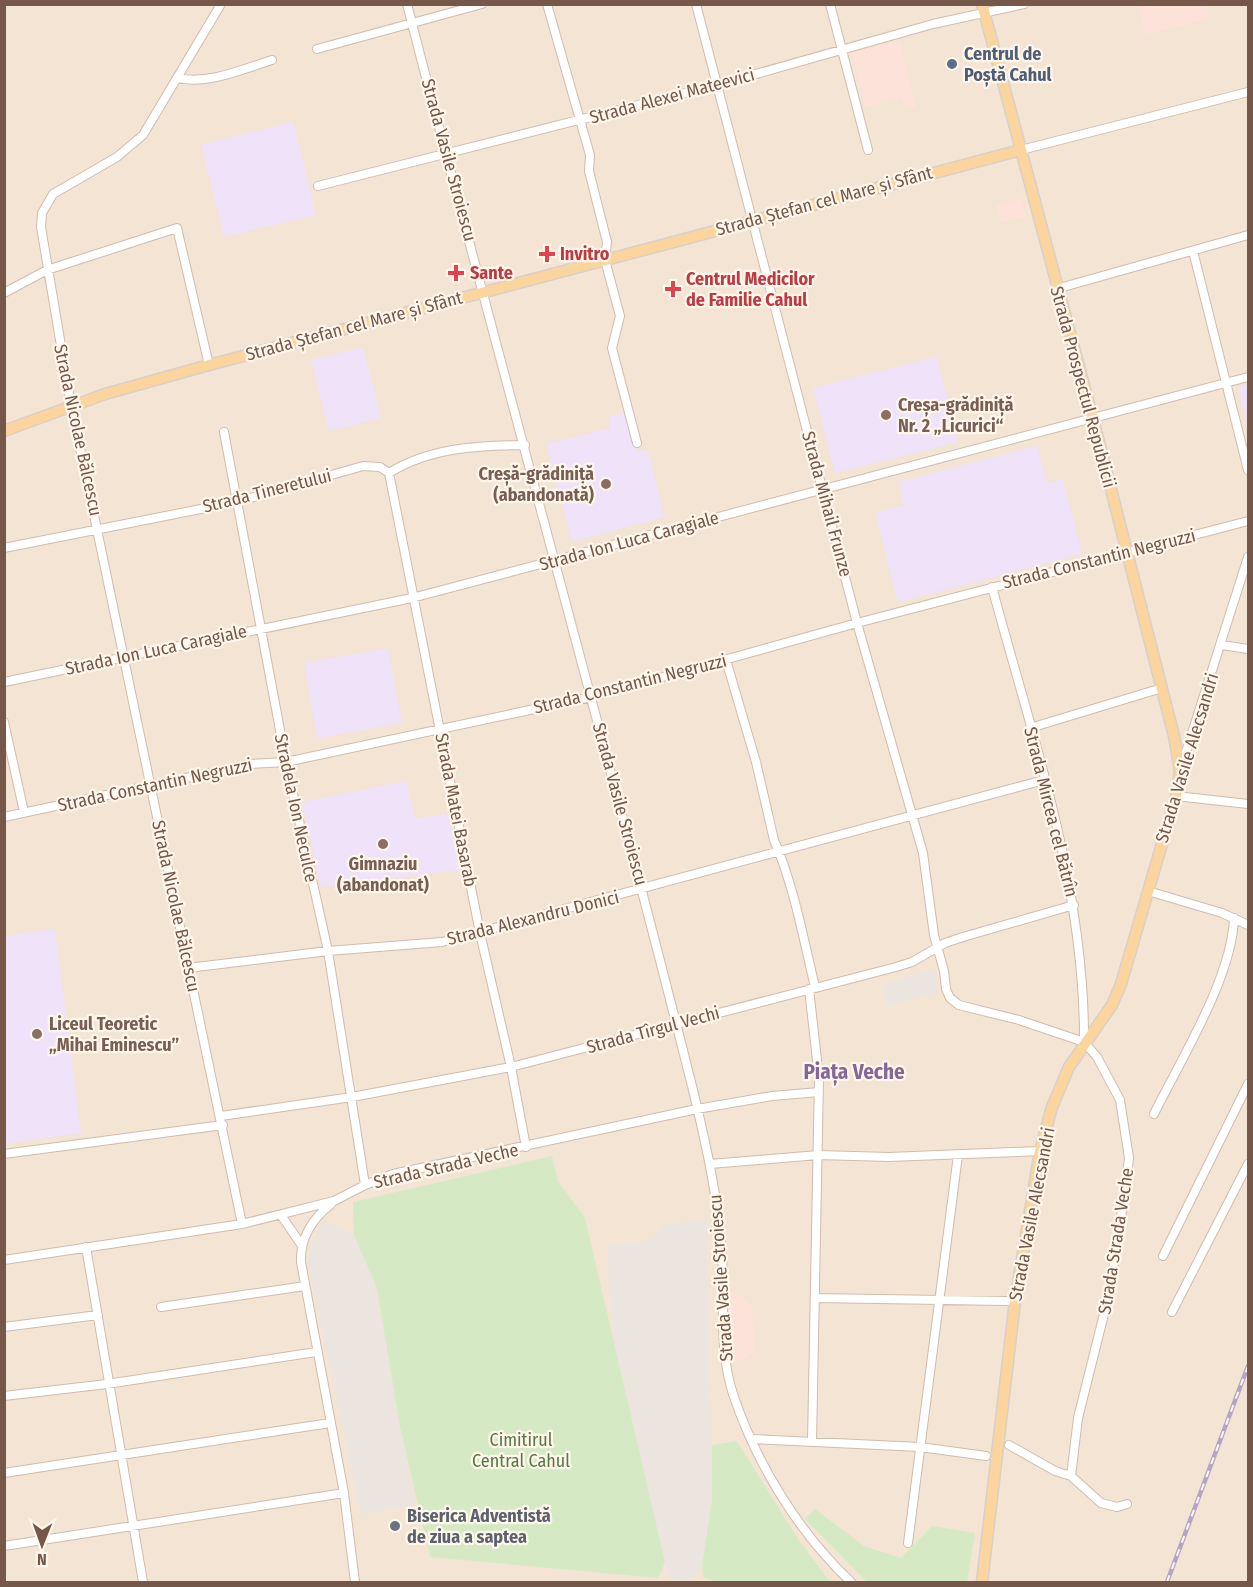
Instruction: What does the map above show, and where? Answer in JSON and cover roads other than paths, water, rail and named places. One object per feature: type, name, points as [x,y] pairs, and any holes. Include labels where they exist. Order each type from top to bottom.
[{"type":"main road","name":"Strada Prospectul Republicii","points":[[984,10],[1056,289],[1093,418],[1162,688],[1180,771]]},
{"type":"main road","name":"Strada Ștefan cel Mare și Sfânt","points":[[4,431],[71,405],[208,365],[753,219],[1021,150]]},
{"type":"main road","name":"Strada Vasile Alecsandri","points":[[982,1582],[1015,1301],[1040,1151],[1060,1085],[1084,1042],[1104,1017],[1117,994],[1176,796],[1180,771]]},
{"type":"street","name":"Strada Nicolae Bălcescu","points":[[221,4],[156,115],[132,146],[53,194],[42,213],[41,227],[71,405],[242,1224]]},
{"type":"street","name":"Strada Vasile Stroiescu","points":[[408,4],[643,890],[710,1164],[719,1217],[724,1354],[731,1388],[752,1439],[813,1543],[850,1582]]},
{"type":"street","points":[[317,49],[482,4]]},
{"type":"street","points":[[547,4],[590,155],[589,171],[607,242],[605,260],[620,316],[612,348],[637,443]]},
{"type":"street","name":"Strada Mihail Frunze","points":[[696,4],[857,623],[913,816],[928,881],[936,948],[944,971],[946,989],[954,1002],[1084,1042]]},
{"type":"street","points":[[830,4],[868,150]]},
{"type":"street","name":"Strada Alexei Mateevici","points":[[318,186],[448,155],[717,85],[984,10],[1024,4]]},
{"type":"street","points":[[178,78],[195,80],[219,76],[272,60]]},
{"type":"street","points":[[1021,150],[1248,92]]},
{"type":"street","points":[[4,293],[47,270],[177,228],[208,365]]},
{"type":"street","points":[[1056,289],[1248,235]]},
{"type":"street","points":[[1193,250],[1248,471]]},
{"type":"street","name":"Strada Ion Luca Caragiale","points":[[4,682],[412,598],[1248,377]]},
{"type":"street","name":"Stradela Ion Neculce","points":[[224,432],[259,628],[328,951],[365,1185]]},
{"type":"street","points":[[388,473],[405,463],[425,456],[486,446],[525,445]]},
{"type":"street","name":"Strada Tineretului","points":[[4,548],[236,502],[363,466],[380,467],[388,473]]},
{"type":"street","name":"Strada Matei Basarab","points":[[388,473],[412,598],[441,728],[480,933],[511,1067],[526,1146]]},
{"type":"street","name":"Strada Constantin Negruzzi","points":[[4,817],[150,784],[251,764],[286,762],[591,698],[857,623],[1248,521]]},
{"type":"street","name":"Strada Vasile Alecsandri","points":[[1180,771],[1222,645],[1248,557]]},
{"type":"street","name":"Strada Mircea cel Bătrîn","points":[[992,587],[1044,780],[1074,905],[1083,994],[1084,1042]]},
{"type":"street","points":[[1222,645],[1248,648]]},
{"type":"street","points":[[726,660],[756,762],[772,834],[780,851],[812,988],[819,1092],[812,1442]]},
{"type":"street","points":[[1030,728],[1162,688]]},
{"type":"street","points":[[4,722],[24,812]]},
{"type":"street","name":"Strada Alexandru Donici","points":[[188,968],[328,951],[442,942],[643,890],[1044,780]]},
{"type":"street","points":[[1176,796],[1248,804]]},
{"type":"street","points":[[1148,891],[1234,918],[1248,925]]},
{"type":"street","name":"Strada Tîrgul Vechi","points":[[4,1154],[222,1120],[511,1067],[912,962],[936,948],[963,937],[1074,905]]},
{"type":"street","points":[[1154,1114],[1219,980],[1231,944],[1234,918]]},
{"type":"street","name":"Strada Strada Veche","points":[[1071,1476],[1078,1418],[1110,1290],[1129,1158],[1126,1128],[1116,1090],[1097,1057],[1084,1042]]},
{"type":"street","points":[[1162,1256],[1248,1084]]},
{"type":"street","name":"Strada Strada Veche","points":[[4,1260],[242,1224],[334,1201],[393,1174],[697,1109],[772,1096],[819,1092]]},
{"type":"street","points":[[710,1164],[818,1155],[958,1155],[1040,1151]]},
{"type":"street","points":[[908,1543],[958,1155]]},
{"type":"street","points":[[1172,1312],[1248,1164]]},
{"type":"street","points":[[334,1201],[315,1219],[302,1246],[301,1262],[344,1493],[355,1582]]},
{"type":"street","points":[[281,1215],[302,1246]]},
{"type":"street","points":[[86,1247],[107,1384],[143,1582]]},
{"type":"street","points":[[161,1307],[305,1286]]},
{"type":"street","points":[[815,1298],[938,1298],[1007,1301]]},
{"type":"street","points":[[4,1327],[98,1315]]},
{"type":"street","points":[[4,1396],[107,1384],[316,1352]]},
{"type":"street","points":[[4,1473],[330,1423]]},
{"type":"street","points":[[752,1439],[920,1447],[986,1456]]},
{"type":"street","points":[[1009,1444],[1055,1471],[1071,1476],[1101,1503],[1117,1507],[1127,1504]]},
{"type":"street","points":[[4,1546],[344,1493]]},
{"type":"railway","points":[[1167,1582],[1248,1366]]},
{"type":"place","name":"Centrul de Poștă Cahul","points":[[952,64]]},
{"type":"place","name":"Invitro","points":[[547,254]]},
{"type":"place","name":"Sante","points":[[456,273]]},
{"type":"place","name":"Centrul Medicilor de Familie Cahul","points":[[673,289]]},
{"type":"place","name":"Creșa-grădiniță Nr. 2 „Licurici“","points":[[886,415]]},
{"type":"place","name":"Creșă-grădiniță (abandonată)","points":[[606,484]]},
{"type":"place","name":"Gimnaziu (abandonat)","points":[[383,844]]},
{"type":"place","name":"Liceul Teoretic „Mihai Eminescu”","points":[[37,1034]]},
{"type":"place","name":"Biserica Adventistă de ziua a saptea","points":[[395,1526]]},
{"type":"district","name":"Piața Veche","points":[[854,1072]]},
{"type":"park label","name":"Cimitirul Central Cahul","points":[[521,1450]]}]
